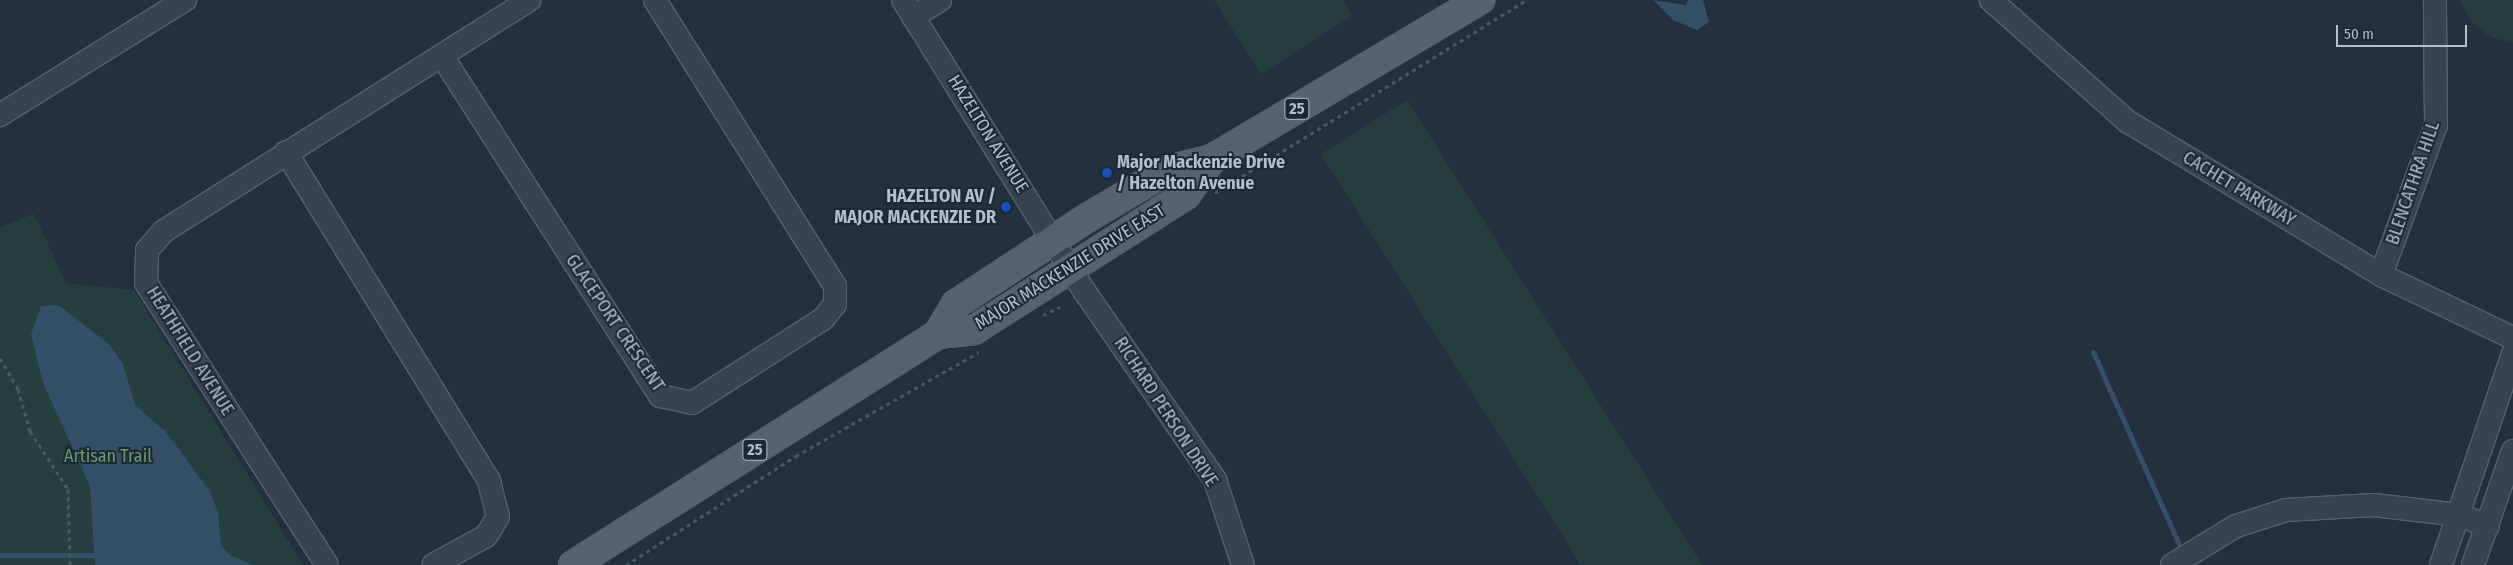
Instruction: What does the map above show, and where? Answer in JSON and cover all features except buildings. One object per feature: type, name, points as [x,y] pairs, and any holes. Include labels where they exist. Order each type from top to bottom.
[{"type":"main road","name":"MAJOR MACKENZIE DRIVE EAST","points":[[938,334],[956,304],[1054,240],[1168,170],[1212,160],[1480,0]]},
{"type":"main road","name":"MAJOR MACKENZIE DRIVE EAST","points":[[572,565],[938,334],[974,330],[1071,269],[1186,195],[1212,160]]},
{"type":"street","points":[[0,115],[185,0]]},
{"type":"street","name":"HEATHFIELD AVENUE","points":[[327,565],[146,283],[147,250],[164,231],[286,152],[529,0]]},
{"type":"street","name":"GLACEPORT CRESCENT","points":[[442,56],[660,396],[692,403],[823,319],[835,304],[835,286],[655,0]]},
{"type":"street","points":[[908,8],[940,0]]},
{"type":"street","name":"CACHET PARKWAY","points":[[1990,0],[2127,121],[2381,275],[2513,338]]},
{"type":"street","name":"BLENCATHRA HILL","points":[[2381,275],[2436,125],[2435,0]]},
{"type":"street","name":"HAZELTON AVENUE","points":[[908,8],[1071,269]]},
{"type":"street","points":[[286,152],[489,480],[498,517],[486,536],[432,565]]},
{"type":"street","name":"RICHARD PERSON DRIVE","points":[[1071,269],[1215,480],[1244,565]]},
{"type":"street","points":[[2441,565],[2513,354]]},
{"type":"street","points":[[2473,565],[2513,452]]},
{"type":"street","points":[[2172,565],[2236,526],[2286,510],[2374,506],[2459,515],[2488,526]]},
{"type":"path","points":[[1209,197],[1526,0]]},
{"type":"path","points":[[1034,320],[1060,307]]},
{"type":"path","points":[[626,565],[796,456],[982,350]]},
{"type":"path","points":[[0,358],[18,389],[30,431],[68,489],[70,565]]},
{"type":"green space","points":[[1214,0],[1342,0],[1352,16],[1261,74]]},
{"type":"green space","points":[[2459,0],[2513,0],[2513,43],[2491,37],[2473,24]]},
{"type":"green space","points":[[1407,100],[1702,565],[1581,565],[1321,154]]},
{"type":"green space","name":"Artisan Trail","points":[[34,214],[66,283],[134,290],[303,565],[0,565],[0,227]]},
{"type":"water","points":[[1653,0],[1686,5],[1688,0],[1703,0],[1709,22],[1697,30],[1673,20]]},
{"type":"water","points":[[58,305],[109,344],[123,364],[135,405],[166,432],[209,490],[218,512],[221,546],[231,556],[253,565],[95,565],[90,486],[43,383],[31,334],[41,306]]},
{"type":"waterway","points":[[2093,352],[2179,544]]},
{"type":"waterway","points":[[0,555],[95,555]]},
{"type":"place","name":"Major Mackenzie Drive / Hazelton Avenue","points":[[1107,173]]},
{"type":"place","name":"HAZELTON AV / MAJOR MACKENZIE DR","points":[[1006,207]]}]
